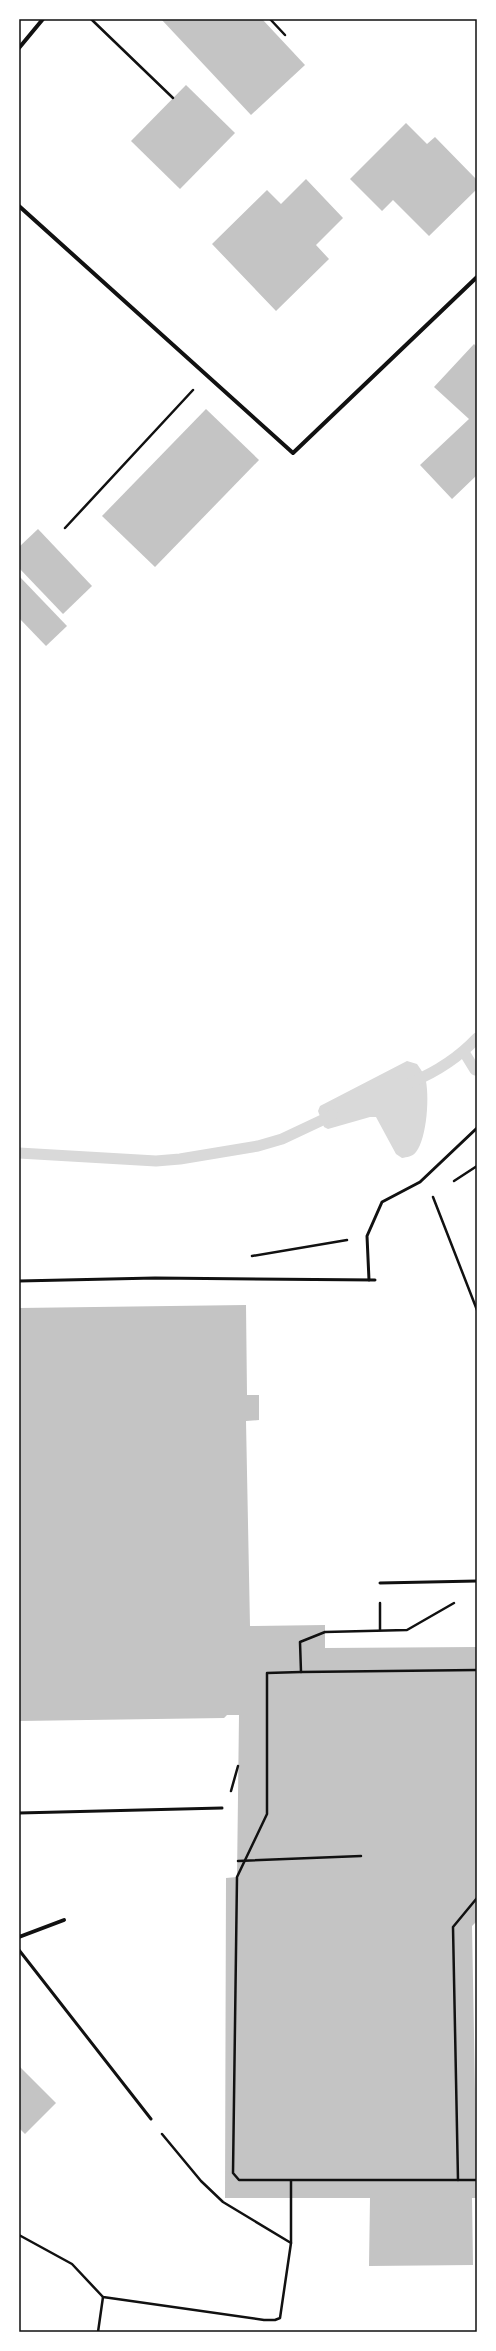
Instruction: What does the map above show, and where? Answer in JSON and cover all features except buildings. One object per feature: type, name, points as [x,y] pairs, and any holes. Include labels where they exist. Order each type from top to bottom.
[{"type":"street","points":[[19,48],[43,19]]},
{"type":"street","points":[[19,206],[293,453],[477,277]]},
{"type":"street","points":[[19,1937],[64,1920]]},
{"type":"lane","points":[[369,1280],[367,1236],[382,1202],[420,1182],[477,1128]]},
{"type":"lane","points":[[19,1281],[155,1278],[375,1280]]},
{"type":"lane","points":[[380,1583],[477,1581]]},
{"type":"lane","points":[[19,1813],[222,1808]]},
{"type":"lane","points":[[19,1950],[151,2119]]},
{"type":"path","points":[[91,19],[173,98]]},
{"type":"path","points":[[270,19],[285,35]]},
{"type":"path","points":[[65,528],[207,375]]},
{"type":"path","points":[[432,1194],[477,1310]]},
{"type":"path","points":[[380,1583],[380,1630]]},
{"type":"path","points":[[301,1672],[300,1642],[325,1632],[407,1630],[458,1601]]},
{"type":"path","points":[[477,1670],[266,1673],[266,1814],[246,1861],[237,1877],[233,2173],[239,2180],[477,2180]]},
{"type":"path","points":[[222,1808],[229,1799],[238,1766]]},
{"type":"path","points":[[238,1861],[360,1856]]},
{"type":"path","points":[[458,2180],[453,1927],[477,1898]]},
{"type":"path","points":[[151,2119],[201,2181],[223,2202],[291,2243]]},
{"type":"path","points":[[19,2234],[72,2264],[103,2297],[275,2320],[280,2318],[282,2313],[291,2243],[291,2181]]},
{"type":"path","points":[[98,2332],[103,2297]]},
{"type":"shaded area","points":[[407,1061],[417,1064],[421,1070],[425,1077],[427,1094],[423,1137],[414,1154],[402,1158],[396,1154],[376,1117],[370,1117],[328,1129],[324,1127],[318,1111],[320,1106]]},
{"type":"waterway","points":[[412,1082],[430,1074],[447,1063],[477,1038]]},
{"type":"waterway","points":[[464,1052],[475,1070]]},
{"type":"waterway","points":[[19,1153],[156,1161],[180,1159],[258,1146],[282,1139],[333,1115]]}]
